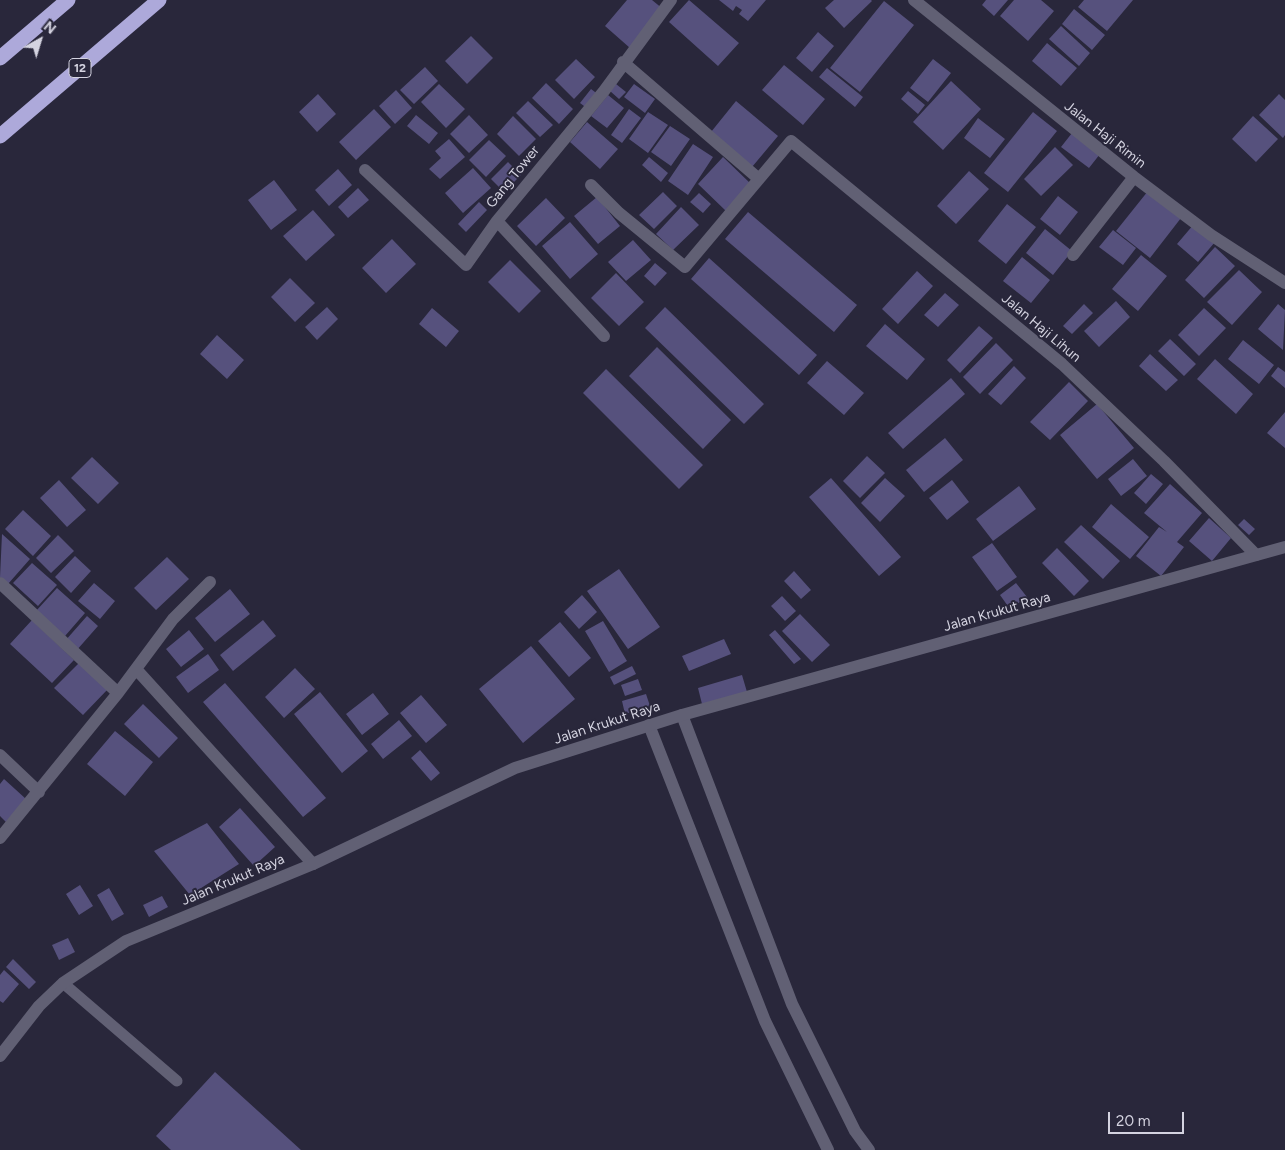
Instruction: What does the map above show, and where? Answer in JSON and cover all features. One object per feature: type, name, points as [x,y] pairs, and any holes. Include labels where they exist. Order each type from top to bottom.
[{"type":"highway","points":[[0,58],[68,0]]},
{"type":"highway","name":"12","points":[[0,136],[159,0]]},
{"type":"street","name":"Gang Tower","points":[[365,170],[466,265],[497,221],[604,91],[623,62],[671,0]]},
{"type":"street","name":"Jalan Haji Rimin","points":[[914,0],[1134,177],[1211,234],[1285,283]]},
{"type":"street","points":[[591,185],[619,213],[685,267],[759,179],[623,62]]},
{"type":"street","name":"Jalan Haji Lihun","points":[[759,179],[791,141],[1062,364],[1164,461],[1256,555]]},
{"type":"street","points":[[1074,255],[1134,177]]},
{"type":"street","points":[[497,221],[604,336]]},
{"type":"street","name":"Jalan Krukut Raya","points":[[0,1056],[39,1006],[64,983],[126,941],[313,864],[515,768],[682,715],[1285,547]]},
{"type":"street","points":[[0,838],[118,693],[173,619],[210,582]]},
{"type":"street","points":[[0,583],[118,693]]},
{"type":"street","points":[[136,669],[313,864]]},
{"type":"street","points":[[682,715],[792,1004],[855,1131],[869,1150]]},
{"type":"street","points":[[649,725],[765,1021],[828,1150]]},
{"type":"street","points":[[0,755],[39,792]]},
{"type":"lane","points":[[64,983],[177,1081]]},
{"type":"building","points":[[627,0],[652,0],[663,9],[630,48],[605,26]]},
{"type":"building","points":[[689,0],[739,43],[718,66],[669,22]]},
{"type":"building","points":[[719,0],[766,0],[748,21],[739,14],[742,10],[736,6],[733,11]]},
{"type":"building","points":[[834,0],[872,1],[844,28],[825,8]]},
{"type":"building","points":[[986,0],[1008,0],[994,16],[982,5]]},
{"type":"building","points":[[1014,0],[1041,0],[1054,11],[1028,41],[1000,16]]},
{"type":"building","points":[[1084,0],[1133,0],[1107,31],[1078,7]]},
{"type":"building","points":[[884,1],[914,25],[860,92],[830,68]]},
{"type":"building","points":[[1074,9],[1105,35],[1092,50],[1062,24]]},
{"type":"building","points":[[1061,26],[1090,53],[1079,66],[1049,39]]},
{"type":"building","points":[[818,32],[834,46],[812,72],[796,58]]},
{"type":"building","points":[[471,36],[493,58],[467,84],[445,61]]},
{"type":"building","points":[[1047,43],[1077,68],[1061,86],[1032,61]]},
{"type":"building","points":[[576,59],[595,77],[574,99],[555,80]]},
{"type":"building","points":[[933,59],[951,73],[928,102],[910,88]]},
{"type":"building","points":[[784,65],[825,99],[803,125],[762,90]]},
{"type":"building","points":[[425,67],[438,81],[414,104],[400,90]]},
{"type":"building","points":[[827,68],[863,97],[855,107],[819,77]]},
{"type":"building","points":[[951,81],[981,109],[943,150],[913,122]]},
{"type":"building","points":[[546,83],[573,109],[559,124],[532,98]]},
{"type":"building","points":[[439,84],[465,109],[446,128],[421,102]]},
{"type":"building","points":[[616,84],[626,92],[619,99],[610,91]]},
{"type":"building","points":[[634,84],[655,99],[645,113],[624,97]]},
{"type":"building","points":[[591,89],[599,95],[588,109],[580,103]]},
{"type":"building","points":[[396,90],[412,108],[395,124],[379,106]]},
{"type":"building","points":[[908,91],[925,105],[918,114],[901,99]]},
{"type":"building","points":[[318,94],[336,114],[317,132],[299,112]]},
{"type":"building","points":[[1279,94],[1285,100],[1285,135],[1283,138],[1259,115]]},
{"type":"building","points":[[608,95],[624,108],[607,128],[591,116]]},
{"type":"building","points":[[528,101],[553,125],[540,137],[516,113]]},
{"type":"building","points":[[736,101],[778,136],[752,167],[711,132]]},
{"type":"building","points":[[374,109],[391,127],[356,160],[339,142]]},
{"type":"building","points":[[629,109],[641,118],[622,143],[611,135]]},
{"type":"building","points":[[648,112],[668,125],[648,153],[629,139]]},
{"type":"building","points":[[1033,112],[1057,131],[1008,192],[984,173]]},
{"type":"building","points":[[416,115],[438,133],[429,144],[407,126]]},
{"type":"building","points":[[469,115],[488,135],[469,153],[450,134]]},
{"type":"building","points":[[513,116],[536,139],[519,156],[497,134]]},
{"type":"building","points":[[1253,116],[1278,139],[1256,162],[1232,139]]},
{"type":"building","points":[[978,118],[1005,139],[990,158],[964,138]]},
{"type":"building","points":[[587,122],[618,149],[600,169],[570,142]]},
{"type":"building","points":[[670,126],[690,139],[671,166],[651,152]]},
{"type":"building","points":[[1072,133],[1100,154],[1089,168],[1061,147]]},
{"type":"building","points":[[449,139],[465,157],[440,179],[429,169],[441,158],[435,151]]},
{"type":"building","points":[[489,140],[506,156],[486,177],[469,160]]},
{"type":"building","points":[[693,144],[713,157],[688,195],[668,181]]},
{"type":"building","points":[[1055,147],[1073,165],[1041,196],[1024,179]]},
{"type":"building","points":[[649,157],[668,173],[661,182],[642,165]]},
{"type":"building","points":[[723,157],[751,184],[726,211],[698,184]]},
{"type":"building","points":[[508,162],[521,175],[504,192],[491,179]]},
{"type":"building","points":[[473,168],[491,188],[463,213],[445,193]]},
{"type":"building","points":[[338,169],[352,185],[329,206],[315,190]]},
{"type":"building","points":[[969,171],[989,189],[956,224],[937,206]]},
{"type":"building","points":[[274,180],[297,210],[271,230],[248,200]]},
{"type":"building","points":[[358,188],[369,200],[348,218],[338,207]]},
{"type":"building","points":[[1148,191],[1181,218],[1150,258],[1116,231]]},
{"type":"building","points":[[663,192],[677,206],[654,229],[639,215]]},
{"type":"building","points":[[699,193],[711,204],[703,213],[690,202]]},
{"type":"building","points":[[1058,196],[1078,212],[1060,235],[1040,219]]},
{"type":"building","points":[[597,197],[620,226],[598,244],[574,216]]},
{"type":"building","points":[[546,198],[565,218],[536,246],[517,226]]},
{"type":"building","points":[[479,202],[487,210],[466,232],[458,224]]},
{"type":"building","points":[[1007,204],[1036,227],[1006,264],[978,241]]},
{"type":"building","points":[[681,207],[699,225],[673,250],[656,234]]},
{"type":"building","points":[[313,210],[335,235],[306,261],[283,236]]},
{"type":"building","points":[[748,212],[857,305],[834,332],[725,239]]},
{"type":"building","points":[[570,222],[598,254],[570,279],[542,246]]},
{"type":"building","points":[[1194,224],[1215,242],[1198,262],[1177,244]]},
{"type":"building","points":[[1045,229],[1072,251],[1053,275],[1026,253]]},
{"type":"building","points":[[1113,230],[1136,248],[1123,265],[1099,247]]},
{"type":"building","points":[[392,239],[416,264],[386,293],[362,268]]},
{"type":"building","points":[[633,240],[651,260],[626,281],[608,262]]},
{"type":"building","points":[[1215,247],[1235,266],[1204,298],[1185,280]]},
{"type":"building","points":[[1141,255],[1167,276],[1138,311],[1112,289]]},
{"type":"building","points":[[1022,257],[1050,280],[1031,303],[1003,281]]},
{"type":"building","points":[[709,258],[817,355],[799,375],[691,279]]},
{"type":"building","points":[[510,260],[541,291],[519,313],[488,282]]},
{"type":"building","points":[[655,263],[667,273],[655,286],[644,276]]},
{"type":"building","points":[[1239,270],[1262,292],[1232,325],[1207,302]]},
{"type":"building","points":[[917,271],[933,286],[898,324],[882,309]]},
{"type":"building","points":[[616,273],[644,302],[619,326],[591,298]]},
{"type":"building","points":[[290,278],[315,303],[295,322],[271,297]]},
{"type":"building","points":[[945,293],[959,305],[938,327],[924,315]]},
{"type":"building","points":[[1116,301],[1130,317],[1099,347],[1084,331]]},
{"type":"building","points":[[1084,304],[1093,313],[1072,334],[1063,326]]},
{"type":"building","points":[[1278,304],[1285,310],[1283,350],[1258,329]]},
{"type":"building","points":[[327,307],[338,319],[317,340],[305,327]]},
{"type":"building","points":[[665,307],[764,404],[744,424],[645,328]]},
{"type":"building","points":[[432,308],[459,331],[446,347],[419,324]]},
{"type":"building","points":[[1204,308],[1226,328],[1199,356],[1178,335]]},
{"type":"building","points":[[885,324],[925,359],[907,380],[866,346]]},
{"type":"building","points":[[979,326],[993,338],[960,373],[947,360]]},
{"type":"building","points":[[217,335],[244,360],[227,379],[200,354]]},
{"type":"building","points":[[1170,339],[1196,364],[1184,376],[1158,351]]},
{"type":"building","points":[[1243,340],[1274,365],[1259,384],[1228,359]]},
{"type":"building","points":[[996,343],[1013,360],[980,394],[963,377]]},
{"type":"building","points":[[657,347],[731,420],[703,449],[629,376]]},
{"type":"building","points":[[1150,354],[1178,380],[1166,391],[1139,366]]},
{"type":"building","points":[[1215,359],[1253,394],[1236,414],[1197,379]]},
{"type":"building","points":[[827,361],[864,393],[844,415],[807,383]]},
{"type":"building","points":[[1014,366],[1026,378],[1001,405],[988,394]]},
{"type":"building","points":[[1278,367],[1285,372],[1285,388],[1271,376]]},
{"type":"building","points":[[606,369],[703,465],[679,489],[583,393]]},
{"type":"building","points":[[951,378],[965,394],[903,449],[888,433]]},
{"type":"building","points":[[1069,382],[1088,401],[1050,440],[1030,422]]},
{"type":"building","points":[[1097,404],[1134,448],[1097,479],[1060,435]]},
{"type":"building","points":[[1285,412],[1285,448],[1267,433]]},
{"type":"building","points":[[945,438],[963,460],[924,492],[906,470]]},
{"type":"building","points":[[867,456],[885,473],[860,498],[843,481]]},
{"type":"building","points":[[92,457],[119,483],[98,504],[71,478]]},
{"type":"building","points":[[1133,459],[1147,476],[1121,496],[1108,479]]},
{"type":"building","points":[[1151,474],[1163,484],[1146,504],[1134,493]]},
{"type":"building","points":[[831,478],[901,557],[879,576],[809,497]]},
{"type":"building","points":[[885,478],[905,496],[880,522],[861,503]]},
{"type":"building","points":[[59,480],[86,510],[67,527],[40,498]]},
{"type":"building","points":[[952,480],[969,502],[947,520],[929,498]]},
{"type":"building","points":[[1170,484],[1202,513],[1177,542],[1184,547],[1161,576],[1136,556],[1159,527],[1167,532],[1144,513]]},
{"type":"building","points":[[1019,486],[1036,509],[993,541],[976,519]]},
{"type":"building","points":[[1111,504],[1149,537],[1130,559],[1092,527]]},
{"type":"building","points":[[23,510],[51,536],[33,556],[5,529]]},
{"type":"building","points":[[1209,518],[1231,538],[1212,561],[1189,541]]},
{"type":"building","points":[[1244,519],[1255,529],[1249,535],[1238,525]]},
{"type":"building","points":[[1081,525],[1120,561],[1103,579],[1064,542]]},
{"type":"building","points":[[2,534],[30,559],[8,584],[0,577]]},
{"type":"building","points":[[58,535],[74,551],[51,573],[36,558]]},
{"type":"building","points":[[992,543],[1017,577],[997,591],[972,557]]},
{"type":"building","points":[[1057,548],[1089,581],[1074,596],[1042,563]]},
{"type":"building","points":[[75,556],[91,571],[71,593],[55,577]]},
{"type":"building","points":[[167,557],[189,579],[156,610],[134,588]]},
{"type":"building","points":[[32,563],[57,585],[38,606],[13,583]]},
{"type":"building","points":[[619,569],[660,627],[628,649],[587,591]]},
{"type":"building","points":[[794,571],[811,590],[801,599],[784,581]]},
{"type":"building","points":[[94,583],[115,601],[100,619],[78,601]]},
{"type":"building","points":[[1016,583],[1027,597],[1010,609],[1000,595]]},
{"type":"building","points":[[57,588],[85,613],[65,636],[36,611]]},
{"type":"building","points":[[230,589],[250,614],[215,642],[195,618]]},
{"type":"building","points":[[582,595],[597,612],[579,629],[564,612]]},
{"type":"building","points":[[782,596],[796,611],[785,621],[771,606]]},
{"type":"building","points":[[800,614],[830,645],[812,662],[782,631]]},
{"type":"building","points":[[87,616],[98,626],[76,651],[65,641]]},
{"type":"building","points":[[32,620],[74,660],[52,683],[10,644]]},
{"type":"building","points":[[263,620],[276,636],[233,671],[220,655]]},
{"type":"building","points":[[603,621],[627,661],[609,672],[585,631]]},
{"type":"building","points":[[560,622],[591,658],[569,677],[538,641]]},
{"type":"building","points":[[189,630],[204,649],[181,667],[166,649]]},
{"type":"building","points":[[775,630],[801,659],[794,664],[769,635]]},
{"type":"building","points":[[724,639],[731,654],[689,671],[682,656]]},
{"type":"building","points":[[531,646],[575,699],[523,743],[479,689]]},
{"type":"building","points":[[208,654],[219,670],[188,693],[176,677]]},
{"type":"building","points":[[80,662],[108,689],[83,715],[54,688]]},
{"type":"building","points":[[632,666],[636,674],[614,685],[610,677]]},
{"type":"building","points":[[295,668],[315,689],[284,718],[265,697]]},
{"type":"building","points":[[742,675],[747,692],[702,704],[698,688]]},
{"type":"building","points":[[638,679],[642,690],[625,696],[621,685]]},
{"type":"building","points":[[225,683],[326,798],[303,817],[203,702]]},
{"type":"building","points":[[320,692],[368,751],[342,773],[294,714]]},
{"type":"building","points":[[373,693],[389,714],[362,735],[346,714]]},
{"type":"building","points":[[646,694],[650,706],[625,714],[622,701]]},
{"type":"building","points":[[421,695],[447,725],[426,743],[400,713]]},
{"type":"building","points":[[143,704],[178,738],[159,758],[124,724]]},
{"type":"building","points":[[399,720],[412,736],[383,759],[371,744]]},
{"type":"building","points":[[115,731],[153,762],[125,796],[87,764]]},
{"type":"building","points":[[420,750],[440,773],[431,781],[411,758]]},
{"type":"building","points":[[4,779],[26,799],[6,822],[0,816],[0,784]]},
{"type":"building","points":[[240,808],[275,847],[254,866],[219,827]]},
{"type":"building","points":[[207,823],[239,864],[190,895],[154,851]]},
{"type":"building","points":[[80,885],[93,906],[79,915],[66,894]]},
{"type":"building","points":[[109,888],[124,914],[112,921],[97,895]]},
{"type":"building","points":[[162,896],[168,907],[149,917],[143,905]]},
{"type":"building","points":[[68,938],[75,952],[59,960],[52,945]]},
{"type":"building","points":[[13,959],[36,982],[29,989],[6,967]]},
{"type":"building","points":[[4,970],[19,984],[3,1003],[0,1001],[0,975]]},
{"type":"building","points":[[215,1072],[301,1150],[171,1150],[156,1136]]}]
